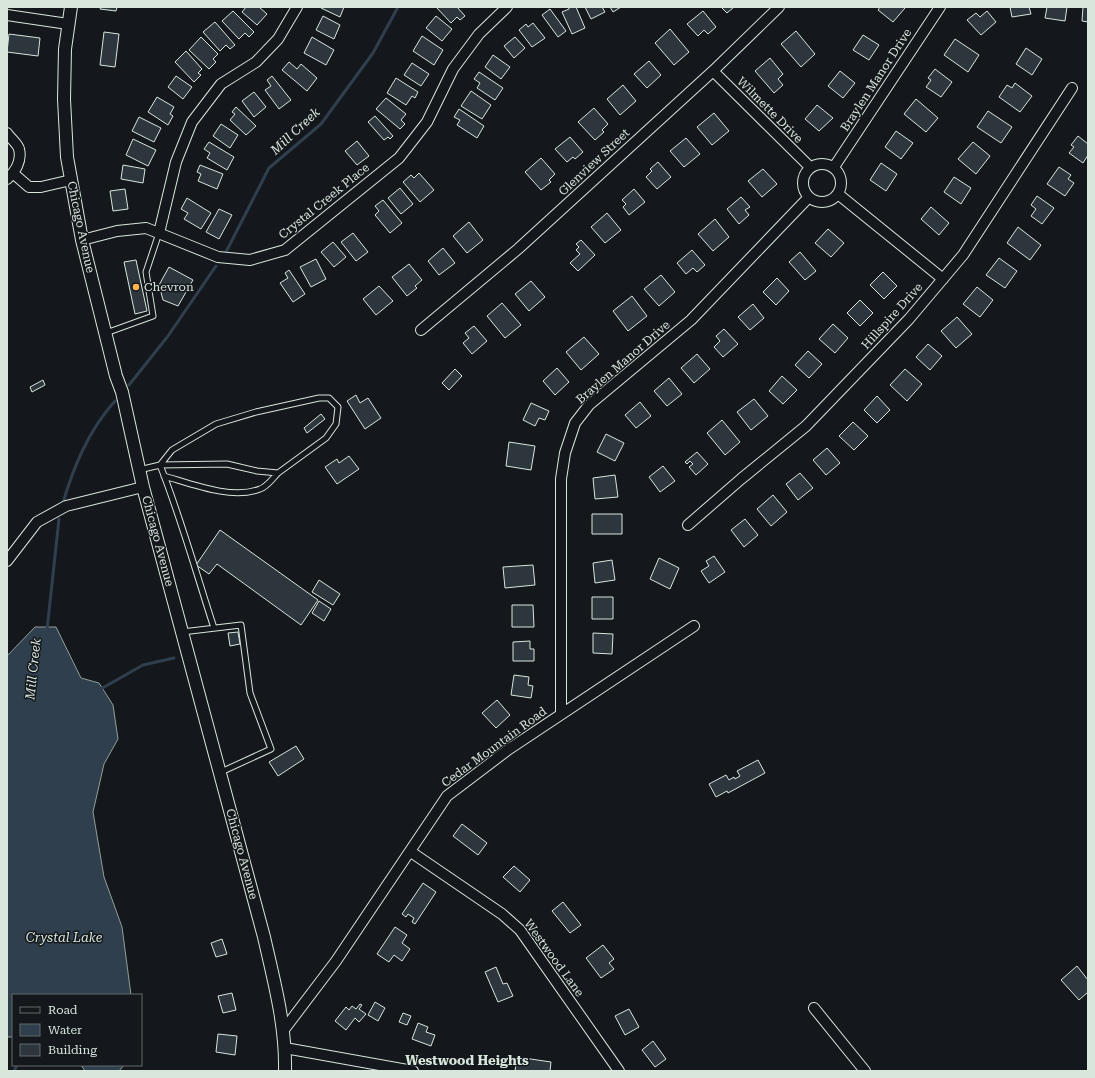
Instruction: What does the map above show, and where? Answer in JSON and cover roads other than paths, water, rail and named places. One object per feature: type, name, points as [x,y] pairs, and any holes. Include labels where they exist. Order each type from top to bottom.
[{"type":"street","name":"Chicago Avenue","points":[[70,7],[65,49],[64,99],[67,157],[82,240],[116,376],[122,392],[143,487],[264,937],[280,1007],[285,1048],[285,1071]]},
{"type":"street","points":[[159,233],[176,162],[192,122],[221,84],[256,62],[278,39],[297,7]]},
{"type":"street","name":"Crystal Creek Place","points":[[82,240],[117,232],[146,228],[218,257],[250,260],[285,250],[398,158],[427,122],[453,70],[479,34],[507,7]]},
{"type":"street","name":"Glenview Street","points":[[420,330],[518,249],[712,71],[779,7]]},
{"type":"street","name":"Braylen Manor Drive","points":[[834,167],[940,7]]},
{"type":"street","points":[[7,15],[68,24]]},
{"type":"street","name":"Wilmette Drive","points":[[712,71],[810,167]]},
{"type":"street","name":"Hillspire Drive","points":[[688,525],[740,479],[806,426],[909,319],[963,255],[1072,88]]},
{"type":"street","points":[[7,134],[19,149],[19,161],[10,176],[29,187],[41,187],[72,180]]},
{"type":"street","points":[[822,163],[834,167],[838,172],[842,183],[838,194],[834,199],[821,202],[809,197],[806,193],[803,182],[806,171],[810,167],[822,163]]},
{"type":"street","points":[[838,194],[942,279]]},
{"type":"street","name":"Braylen Manor Drive","points":[[562,714],[561,479],[565,453],[575,423],[588,405],[691,320],[809,197]]},
{"type":"street","points":[[7,561],[37,522],[66,506],[143,487]]},
{"type":"street","name":"Cedar Mountain Road","points":[[282,1031],[336,961],[386,886],[411,852],[447,796],[509,749],[694,626]]},
{"type":"street","name":"Westwood Lane","points":[[411,852],[502,914],[520,930],[619,1071]]},
{"type":"street","points":[[814,1008],[865,1071]]},
{"type":"street","points":[[285,1048],[412,1071]]},
{"type":"lane","points":[[105,333],[153,316],[146,272],[159,233]]},
{"type":"lane","points":[[160,465],[172,450],[216,424],[256,412],[318,398],[329,398],[338,407],[336,424],[326,438],[278,473],[262,489],[240,494],[196,486],[164,476]]},
{"type":"lane","points":[[140,470],[160,465],[227,464],[257,471],[278,473]]},
{"type":"lane","points":[[160,465],[177,508],[214,628]]},
{"type":"lane","points":[[182,632],[241,625],[250,694],[271,749],[220,772]]},
{"type":"water","name":"Crystal Lake","points":[[35,627],[56,627],[81,678],[99,683],[113,705],[118,739],[104,764],[93,812],[104,877],[122,927],[131,994],[12,994],[12,1037],[7,1037],[7,656]]},
{"type":"water","points":[[82,1066],[123,1066],[119,1071],[85,1071]]},
{"type":"waterway","name":"Mill Creek","points":[[226,252],[269,168],[321,124],[373,53],[398,7]]},
{"type":"waterway","name":"Mill Creek","points":[[129,385],[168,336],[216,266]]},
{"type":"waterway","name":"Mill Creek","points":[[62,506],[82,450],[105,413],[115,401]]},
{"type":"waterway","name":"Mill Creek","points":[[47,630],[59,519]]},
{"type":"waterway","points":[[99,690],[143,665],[174,658]]},
{"type":"waterway","name":"Mill Creek","points":[[14,1071],[16,1066]]},
{"type":"place","name":"Chevron","points":[[136,287]]},
{"type":"district","name":"Westwood Heights","points":[[467,1060]]}]
